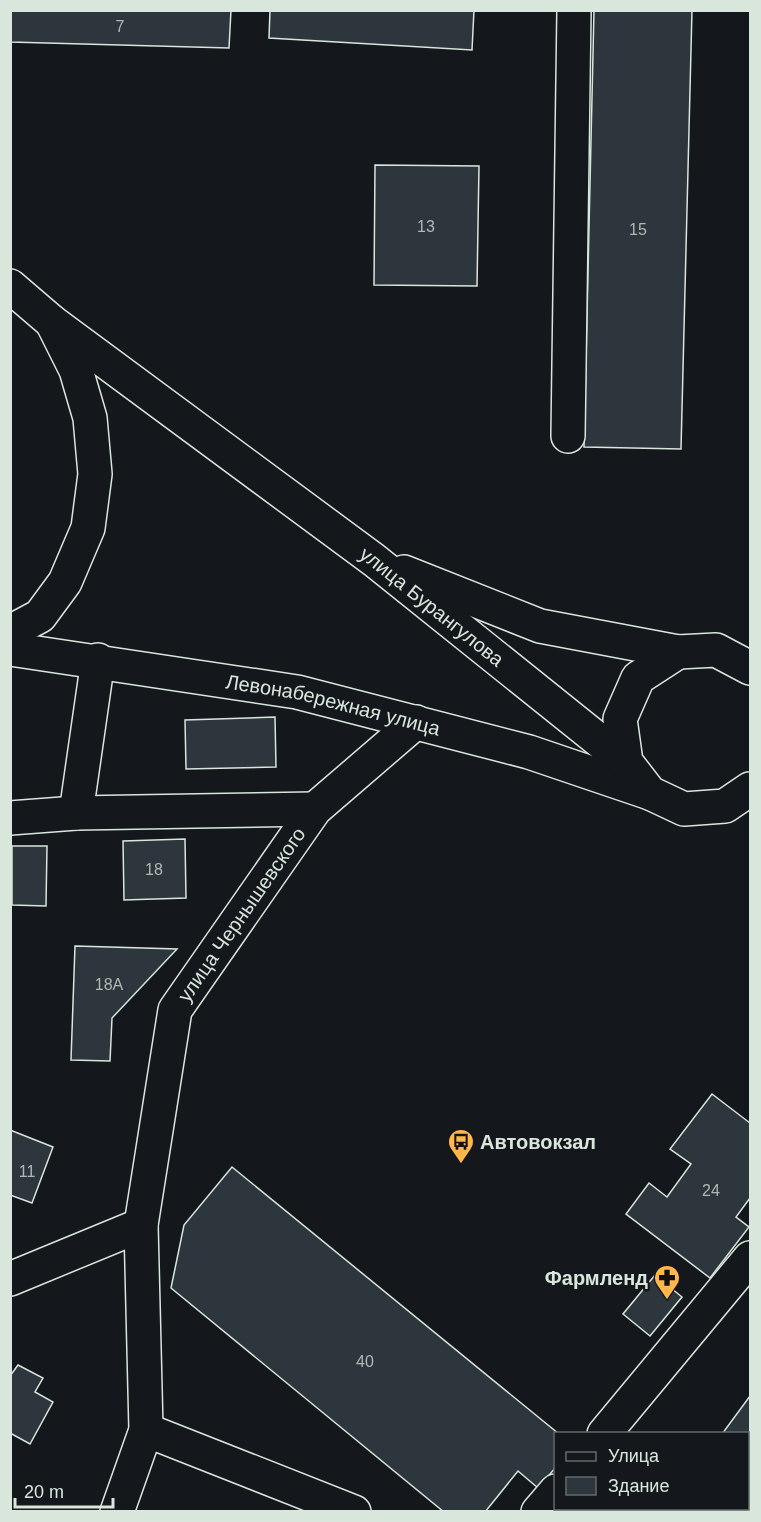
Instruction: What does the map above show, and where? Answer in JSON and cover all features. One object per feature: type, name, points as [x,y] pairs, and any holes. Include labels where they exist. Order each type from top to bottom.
[{"type":"street","points":[[568,436],[574,10]]},
{"type":"street","points":[[10,286],[52,322],[374,560]]},
{"type":"street","points":[[10,632],[40,616],[65,582],[88,528],[95,474],[90,418],[76,370],[52,322]]},
{"type":"street","name":"улица Бурангулова","points":[[374,560],[540,626],[678,652],[716,650],[750,668]]},
{"type":"street","name":"улица Бурангулова","points":[[374,560],[626,762],[650,793],[684,809],[742,802]]},
{"type":"street","name":"Левонабережная улица","points":[[10,649],[98,660],[297,692],[529,752],[650,793]]},
{"type":"street","name":"улица Бурангулова","points":[[626,762],[620,719],[638,678],[678,652]]},
{"type":"street","points":[[76,813],[98,660]]},
{"type":"street","name":"улица Чернышевского","points":[[117,1512],[146,1430],[141,1225],[175,1010],[315,809],[416,722]]},
{"type":"street","points":[[10,818],[76,813],[315,809]]},
{"type":"street","points":[[10,1279],[141,1225]]},
{"type":"street","points":[[606,1432],[750,1258]]},
{"type":"street","points":[[146,1430],[354,1512]]},
{"type":"street","points":[[538,1512],[554,1492]]},
{"type":"building","points":[[10,10],[231,10],[229,48],[10,42]]},
{"type":"building","points":[[270,10],[474,10],[472,50],[269,38]]},
{"type":"building","points":[[594,10],[692,10],[681,449],[584,447]]},
{"type":"building","points":[[375,165],[479,166],[477,286],[374,285]]},
{"type":"building","points":[[275,717],[276,767],[186,769],[185,720]]},
{"type":"building","points":[[185,839],[186,898],[124,900],[123,841]]},
{"type":"building","points":[[12,846],[47,846],[46,906],[12,905]]},
{"type":"building","points":[[75,946],[177,949],[112,1018],[110,1061],[71,1060]]},
{"type":"building","points":[[712,1094],[750,1123],[750,1198],[736,1217],[749,1227],[710,1278],[626,1214],[649,1183],[667,1197],[691,1164],[670,1149]]},
{"type":"building","points":[[10,1130],[53,1147],[32,1203],[10,1195]]},
{"type":"building","points":[[232,1167],[557,1432],[554,1432],[554,1469],[538,1488],[518,1471],[485,1512],[444,1512],[171,1288],[184,1225]]},
{"type":"building","points":[[655,1275],[682,1297],[650,1336],[623,1314]]},
{"type":"building","points":[[18,1365],[43,1378],[35,1392],[53,1402],[30,1444],[10,1433],[10,1376]]},
{"type":"building","points":[[750,1396],[749,1456],[749,1432],[723,1432]]},
{"type":"building","points":[[662,1510],[708,1510],[706,1512],[661,1512]]},
{"type":"place","name":"Автовокзал","points":[[461,1165]]},
{"type":"place","name":"Фармленд","points":[[667,1301]]}]
